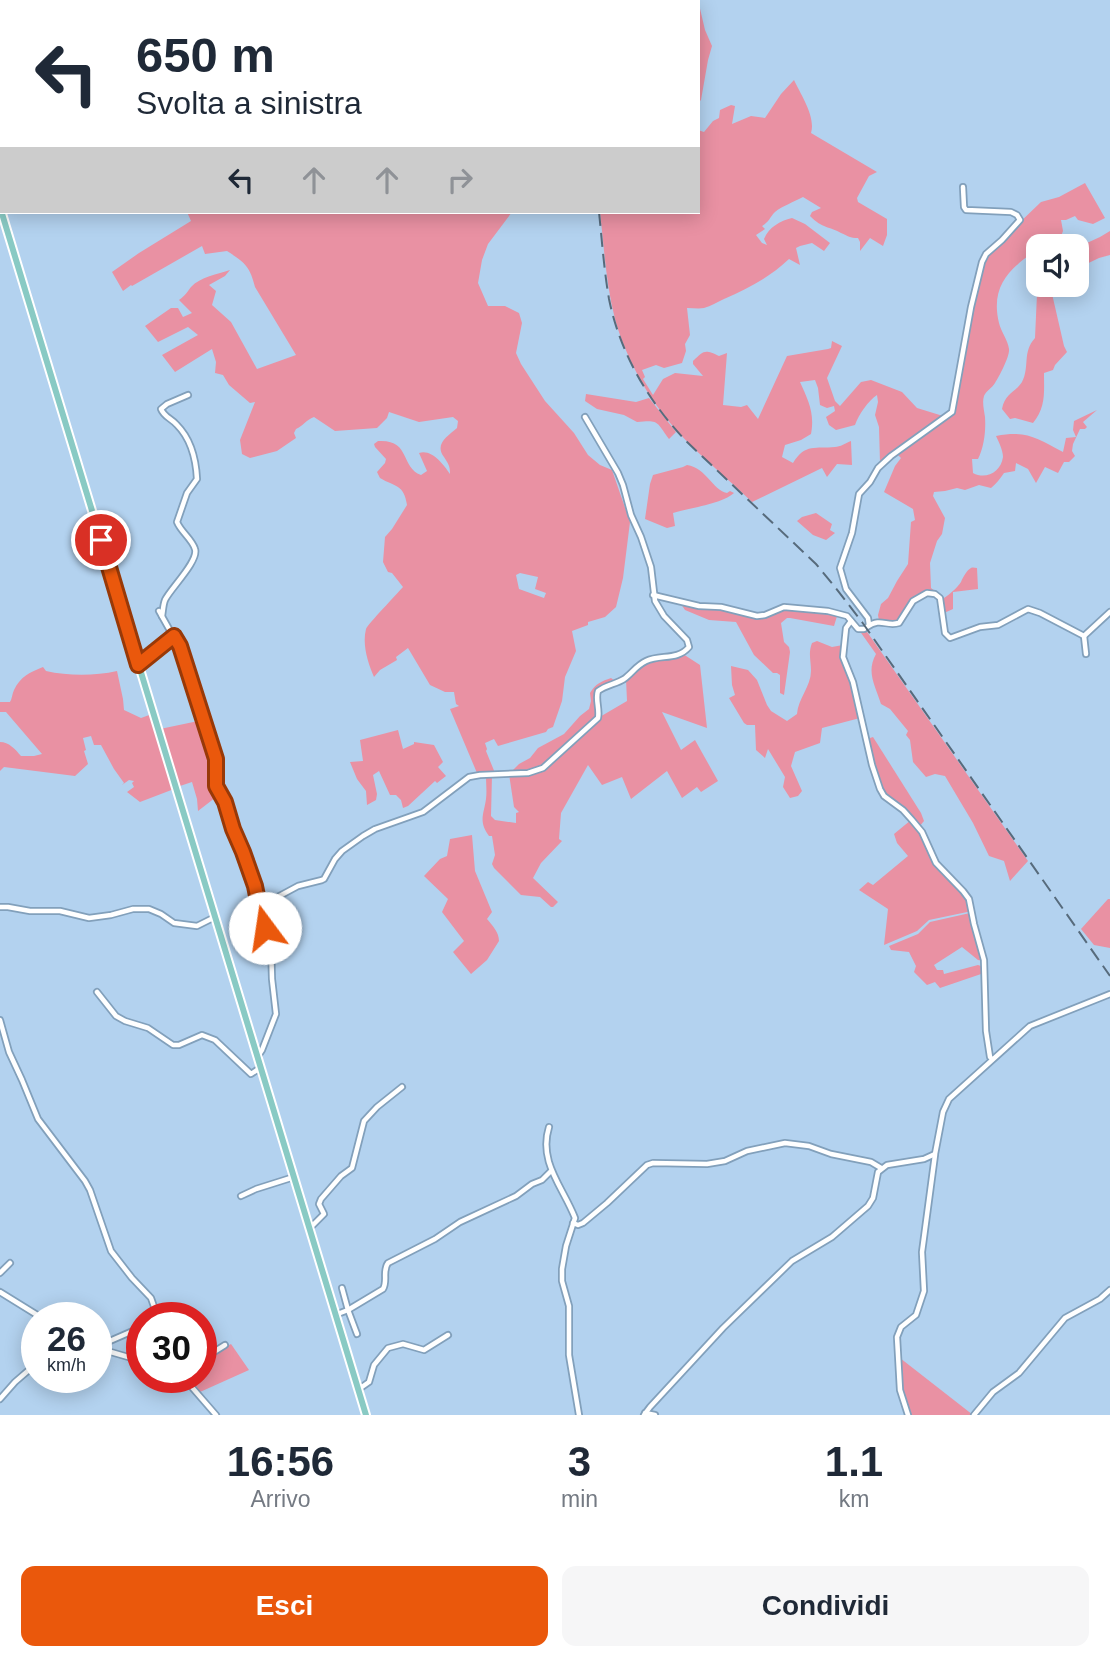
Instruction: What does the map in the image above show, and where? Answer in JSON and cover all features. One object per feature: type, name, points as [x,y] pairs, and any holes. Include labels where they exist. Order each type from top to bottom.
[{"type":"main road","points":[[2,214],[366,1415]]},
{"type":"street","points":[[867,627],[868,618],[846,589],[840,569],[852,533],[859,494],[878,468],[891,456],[952,412],[982,262],[986,254],[1020,220],[1011,212],[966,210],[963,187]]},
{"type":"street","points":[[163,617],[165,600],[196,553],[177,522],[187,493],[197,479],[194,456],[182,430],[163,415],[161,409],[188,395]]},
{"type":"street","points":[[259,906],[298,886],[322,880],[345,848],[375,830],[423,812],[465,779],[480,775],[528,773],[547,766],[598,718],[598,691],[625,678],[648,660],[676,656],[689,647],[687,640],[664,616],[655,601],[651,567],[631,515],[623,485],[585,417]]},
{"type":"street","points":[[653,595],[757,616],[784,607],[828,611],[844,614],[859,630],[876,622],[897,624],[913,601],[929,593],[940,598],[948,637],[952,638],[980,627],[998,625],[1028,609],[1084,636]]},
{"type":"street","points":[[159,611],[182,652],[215,753],[216,786],[225,802],[255,886],[273,951],[272,979],[276,1014],[257,1057]]},
{"type":"street","points":[[1084,636],[1110,612]]},
{"type":"street","points":[[851,621],[846,628],[843,657],[853,682],[880,789],[922,832],[936,863],[970,899],[984,960],[986,1031],[992,1059]]},
{"type":"street","points":[[138,665],[174,636]]},
{"type":"street","points":[[1084,636],[1086,654]]},
{"type":"street","points":[[0,907],[60,911],[89,918],[133,909],[149,909],[177,924],[197,926],[215,917]]},
{"type":"street","points":[[97,992],[116,1016],[148,1028],[173,1045],[205,1035],[218,1042],[251,1074],[260,1068]]},
{"type":"street","points":[[908,1415],[900,1390],[897,1337],[902,1326],[916,1315],[925,1289],[922,1252],[941,1118],[947,1102],[1030,1026],[1110,994]]},
{"type":"street","points":[[0,1020],[9,1052],[38,1119],[85,1181],[111,1251],[153,1302]]},
{"type":"street","points":[[309,1228],[324,1214],[319,1204],[321,1199],[341,1176],[352,1168],[364,1121],[402,1087]]},
{"type":"street","points":[[549,1127],[547,1144],[551,1171],[575,1220],[566,1246],[562,1281],[569,1306],[569,1355],[579,1415]]},
{"type":"street","points":[[573,1223],[583,1223],[653,1163],[706,1164],[785,1143],[809,1146],[831,1154],[871,1162],[881,1168]]},
{"type":"street","points":[[644,1414],[723,1328],[792,1261],[832,1237],[867,1206],[873,1198],[877,1174],[881,1168],[935,1154]]},
{"type":"street","points":[[335,1315],[383,1289],[388,1263],[442,1235],[460,1222],[516,1196],[551,1171]]},
{"type":"street","points":[[241,1196],[293,1177]]},
{"type":"street","points":[[0,1273],[10,1263]]},
{"type":"street","points":[[342,1288],[357,1334]]},
{"type":"street","points":[[974,1415],[993,1392],[1021,1372],[1065,1318],[1110,1290]]},
{"type":"street","points":[[0,1292],[21,1305]]},
{"type":"street","points":[[358,1389],[369,1382],[374,1365],[388,1348],[403,1344],[424,1350],[448,1335]]},
{"type":"street","points":[[217,1350],[225,1345]]},
{"type":"street","points":[[0,1399],[21,1377]]},
{"type":"street","points":[[196,1393],[215,1415]]},
{"type":"street","points":[[644,1414],[655,1415]]},
{"type":"shaded area","points":[[700,9],[712,46],[700,101]]},
{"type":"shaded area","points":[[794,80],[810,113],[811,133],[877,172],[869,176],[857,198],[858,202],[887,219],[887,235],[883,246],[870,238],[860,251],[858,238],[849,237],[822,225],[810,216],[821,208],[803,197],[781,208],[762,226],[765,229],[756,235],[762,243],[767,245],[764,239],[772,228],[792,218],[805,224],[830,243],[824,251],[812,243],[800,246],[796,248],[800,265],[789,259],[767,277],[742,291],[704,308],[687,308],[690,335],[685,344],[682,363],[664,368],[656,365],[642,370],[645,377],[643,379],[653,395],[663,379],[675,373],[703,376],[693,364],[702,353],[719,356],[727,353],[723,405],[747,405],[758,419],[787,356],[831,348],[832,341],[842,346],[827,378],[835,401],[840,406],[861,382],[871,380],[902,392],[917,408],[943,416],[880,463],[879,427],[875,415],[877,395],[864,408],[855,425],[836,430],[829,425],[826,417],[835,411],[834,406],[827,408],[820,405],[815,380],[800,382],[811,413],[811,434],[785,445],[782,457],[793,463],[807,450],[837,447],[851,441],[852,465],[837,464],[827,477],[822,468],[752,502],[678,432],[657,406],[638,375],[615,319],[607,279],[600,214],[700,214],[700,131],[704,132],[719,118],[720,110],[731,105],[735,106],[732,124],[751,116],[765,118]]},
{"type":"shaded area","points":[[1085,183],[1105,218],[1093,224],[1078,220],[1075,216],[1061,220],[1062,234],[1026,234],[1026,258],[1005,279],[997,298],[999,323],[1009,352],[997,380],[984,396],[984,439],[978,459],[972,459],[973,473],[988,475],[999,467],[1003,455],[996,436],[1024,435],[1063,452],[1066,438],[1076,437],[1073,430],[1074,421],[1097,410],[1083,422],[1087,427],[1080,429],[1073,444],[1072,451],[1075,456],[1069,462],[1064,462],[1058,473],[1045,467],[1036,483],[1028,469],[1016,463],[1015,471],[1004,473],[991,488],[979,485],[965,490],[957,488],[934,492],[933,496],[945,518],[942,534],[930,563],[931,588],[944,598],[958,586],[968,570],[977,568],[978,589],[953,592],[953,609],[944,613],[941,597],[930,592],[912,600],[897,623],[879,621],[881,604],[888,598],[908,564],[911,522],[915,520],[913,509],[884,492],[901,458],[895,452],[950,415],[974,294],[987,254],[1041,202],[1059,197]]},
{"type":"shaded area","points":[[188,214],[510,214],[488,244],[478,283],[488,306],[505,306],[519,313],[522,323],[516,353],[521,364],[545,401],[574,433],[588,455],[600,465],[612,470],[630,522],[623,578],[616,607],[605,617],[572,631],[576,651],[565,677],[562,701],[553,727],[546,732],[498,746],[494,739],[485,743],[495,773],[477,773],[450,709],[459,706],[456,704],[454,692],[445,692],[430,685],[408,648],[374,677],[365,648],[366,629],[403,587],[392,573],[388,572],[383,562],[385,537],[407,505],[401,490],[380,478],[377,472],[386,459],[374,444],[378,441],[396,444],[414,471],[421,475],[427,471],[419,453],[424,452],[437,458],[450,474],[441,452],[441,444],[457,428],[458,421],[453,417],[419,422],[389,412],[377,428],[335,431],[314,417],[296,429],[296,438],[277,451],[250,458],[242,454],[240,440],[255,402],[250,403],[229,385],[223,375],[215,373],[216,362],[212,349],[175,372],[162,355],[198,335],[188,327],[158,342],[145,326],[171,308],[178,308],[183,317],[192,313],[179,300],[199,281],[230,270],[209,285],[216,291],[212,305],[231,322],[257,369],[296,355],[255,287],[248,269],[227,251],[205,254],[202,246],[123,291],[112,272],[191,221]],"holes":[[[520,573],[538,577],[535,589],[546,593],[544,598],[519,589],[516,575]]]},
{"type":"shaded area","points":[[1110,231],[1110,255],[1089,263],[1089,242]]},
{"type":"shaded area","points":[[1037,297],[1053,297],[1067,352],[1053,370],[1044,373],[1042,405],[1033,423],[1010,419],[1002,409],[1008,396],[1022,382],[1027,354],[1035,338]]},
{"type":"shaded area","points":[[586,394],[636,402],[649,398],[676,432],[669,439],[656,423],[637,422],[624,415],[597,409],[585,401]]},
{"type":"shaded area","points":[[687,465],[700,470],[722,491],[734,493],[714,503],[673,513],[675,526],[667,528],[645,519],[653,475]]},
{"type":"shaded area","points":[[816,513],[832,524],[830,530],[835,533],[826,540],[813,535],[797,521]]},
{"type":"shaded area","points":[[679,601],[761,617],[783,607],[838,613],[834,626],[790,618],[781,623],[784,642],[790,652],[784,695],[780,693],[780,675],[773,673],[754,655],[736,622],[709,620],[685,610]]},
{"type":"shaded area","points":[[865,629],[1028,861],[1010,881],[1004,861],[989,856],[945,776],[935,774],[926,777],[913,762],[910,740],[906,735],[908,731],[890,709],[881,704],[874,685],[872,667],[876,654],[859,630]]},
{"type":"shaded area","points":[[817,641],[832,647],[843,645],[860,718],[822,728],[820,743],[795,752],[791,766],[802,791],[798,796],[790,798],[783,787],[785,777],[768,749],[765,758],[756,750],[755,725],[744,723],[729,698],[735,695],[731,666],[748,670],[757,680],[771,711],[787,721],[797,714],[810,677],[812,643]]},
{"type":"shaded area","points":[[683,654],[700,665],[707,728],[662,712],[681,750],[695,740],[718,781],[701,792],[697,787],[682,798],[667,771],[631,799],[622,777],[602,785],[588,765],[561,813],[559,839],[562,841],[541,863],[533,878],[558,902],[551,907],[540,897],[521,895],[492,864],[495,855],[492,836],[489,836],[483,822],[486,776],[492,775],[491,816],[495,820],[516,823],[516,813],[519,812],[514,807],[509,774],[543,769],[598,718],[627,701],[626,679],[647,662]]},
{"type":"shaded area","points":[[43,667],[46,671],[72,675],[117,671],[124,710],[141,718],[152,714],[174,789],[140,802],[127,792],[134,787],[134,781],[129,780],[122,785],[124,783],[101,745],[94,745],[91,736],[83,738],[88,764],[75,776],[4,767],[0,771],[0,742],[14,748],[21,756],[42,754],[6,712],[0,712],[0,702],[10,702],[22,678]]},
{"type":"shaded area","points":[[611,678],[615,681],[596,692],[597,717],[547,764],[531,772],[511,772],[530,758],[538,748],[564,734],[589,709],[590,693],[594,687]]},
{"type":"shaded area","points":[[203,720],[216,761],[215,781],[220,794],[198,811],[192,782],[177,787],[160,729]]},
{"type":"shaded area","points":[[398,730],[403,749],[414,742],[434,745],[443,762],[438,767],[446,776],[437,783],[435,781],[403,808],[396,795],[390,795],[379,771],[373,775],[376,800],[367,805],[366,791],[350,762],[363,761],[360,740]]},
{"type":"shaded area","points":[[873,737],[921,813],[924,821],[919,827],[882,793],[867,739]]},
{"type":"shaded area","points":[[911,820],[923,836],[933,861],[968,897],[972,911],[929,920],[917,931],[884,945],[888,909],[859,890],[868,882],[873,885],[908,856],[897,843],[894,834]]},
{"type":"shaded area","points":[[472,835],[475,871],[492,912],[487,919],[497,932],[499,941],[487,960],[471,974],[453,952],[464,941],[442,912],[448,899],[424,876],[440,859],[447,856],[450,839]]},
{"type":"shaded area","points":[[1108,899],[1110,948],[1094,945],[1081,929]]},
{"type":"shaded area","points":[[970,913],[983,961],[962,947],[934,965],[937,970],[943,970],[944,974],[978,965],[984,967],[984,973],[940,988],[935,982],[927,985],[914,972],[916,966],[909,952],[891,950],[889,946],[918,934],[930,922]]},
{"type":"shaded area","points":[[231,1344],[249,1370],[217,1384],[217,1352]]},
{"type":"shaded area","points":[[900,1358],[973,1415],[910,1415],[902,1392]]},
{"type":"railway","points":[[599,214],[607,288],[614,319],[628,357],[659,410],[686,441],[816,564],[835,587],[1110,976]]},
{"type":"route","points":[[101,540],[138,665],[174,636],[180,646],[216,759],[216,786],[225,802],[255,886],[265,928]]}]
